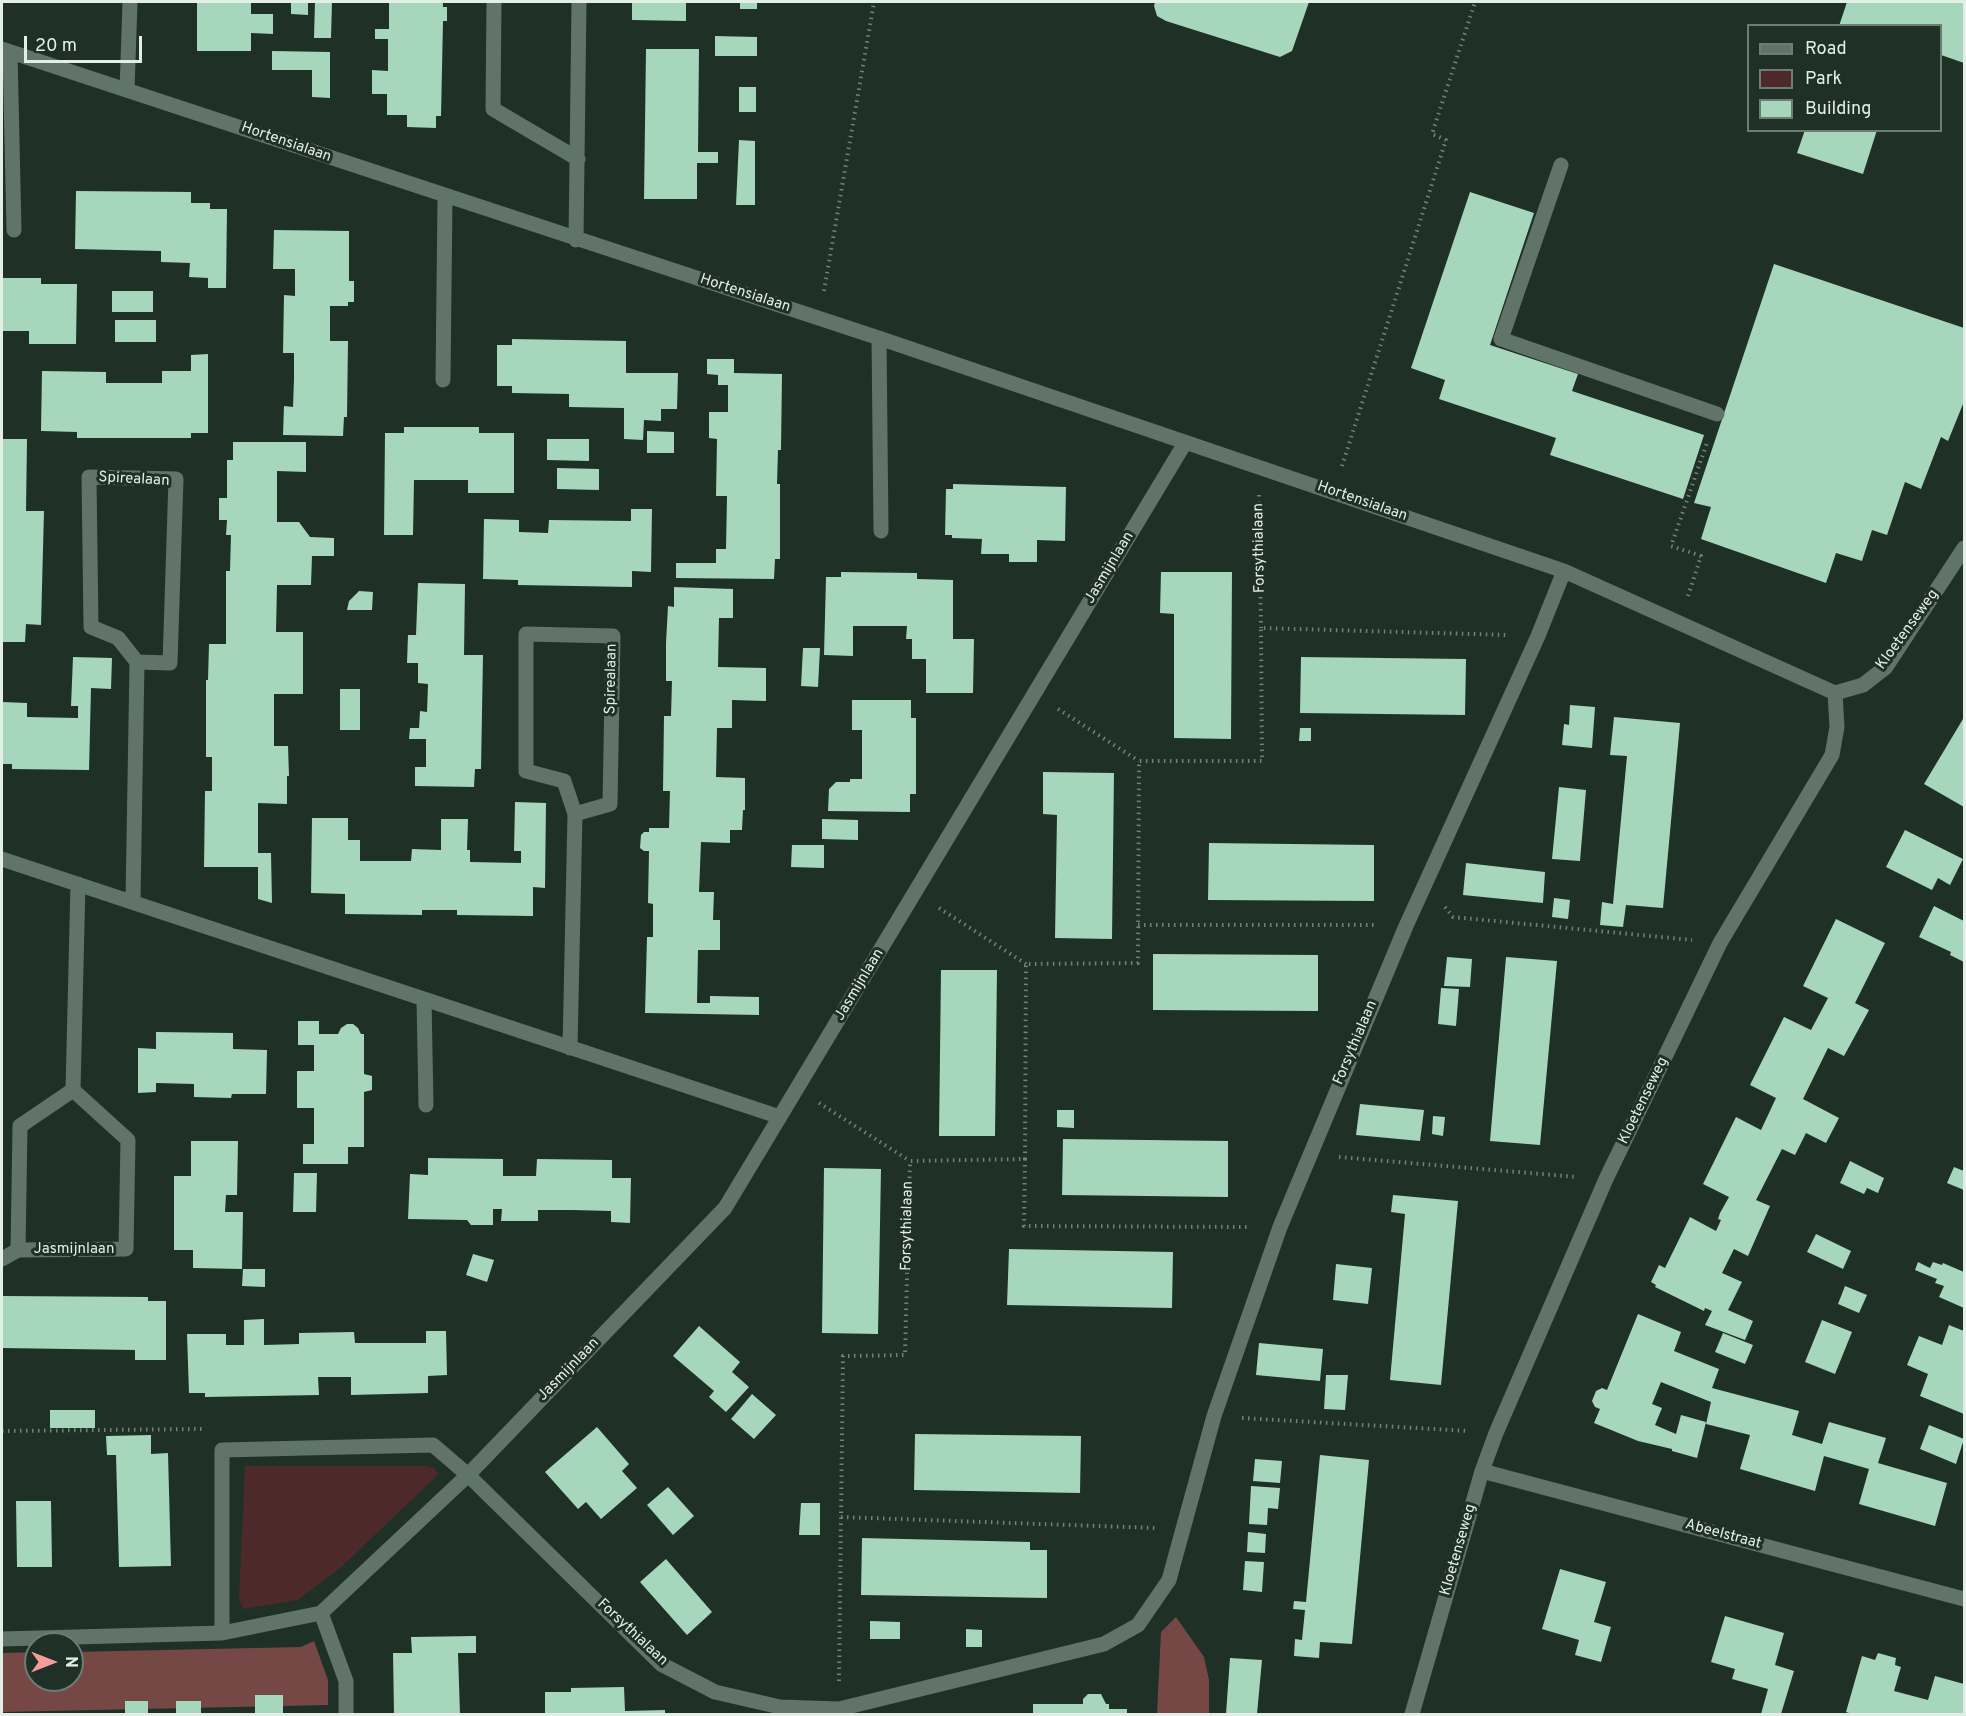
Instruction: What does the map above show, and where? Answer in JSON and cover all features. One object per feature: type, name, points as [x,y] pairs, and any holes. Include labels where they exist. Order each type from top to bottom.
[{"type":"street","points":[[494,2],[493,109],[578,159]]},
{"type":"street","points":[[576,240],[579,2]]},
{"type":"street","points":[[127,90],[128,3]]},
{"type":"street","name":"Hortensialaan","points":[[14,230],[6,51],[879,338],[1564,571],[1835,693]]},
{"type":"street","points":[[1561,165],[1501,339],[1717,414]]},
{"type":"street","points":[[443,380],[445,197]]},
{"type":"street","points":[[879,338],[881,531]]},
{"type":"street","name":"Jasmijnlaan","points":[[321,1613],[468,1475],[725,1208],[1185,443]]},
{"type":"street","name":"Spirealaan","points":[[89,477],[176,479],[170,663],[137,662],[118,638],[91,627],[89,477]]},
{"type":"street","name":"Kloetenseweg","points":[[1412,1714],[1482,1471],[1496,1433],[1606,1179],[1720,943],[1832,755],[1837,727],[1835,693],[1863,685],[1886,667],[1965,549]]},
{"type":"street","name":"Forsythialaan","points":[[468,1475],[661,1664],[715,1692],[780,1707],[839,1710],[1104,1644],[1138,1625],[1169,1580],[1214,1416],[1280,1227],[1309,1155],[1406,926],[1538,636],[1564,571]]},
{"type":"street","name":"Spirealaan","points":[[570,1048],[575,814],[564,781],[526,771],[526,634],[613,636],[610,804],[575,814]]},
{"type":"street","points":[[134,901],[137,662]]},
{"type":"street","points":[[2,859],[780,1117]]},
{"type":"street","points":[[73,1090],[78,884]]},
{"type":"street","points":[[424,1000],[426,1105]]},
{"type":"street","name":"Jasmijnlaan","points":[[2,1259],[18,1250],[126,1250],[128,1140],[73,1090],[20,1126],[18,1250]]},
{"type":"street","points":[[222,1633],[222,1450],[433,1445],[468,1475]]},
{"type":"street","name":"Abeelstraat","points":[[1482,1471],[1965,1599]]},
{"type":"street","points":[[2,1639],[222,1633],[321,1613],[346,1681],[346,1714]]},
{"type":"path","points":[[819,318],[874,2]]},
{"type":"path","points":[[1334,492],[1446,140],[1432,134],[1474,2]]},
{"type":"path","points":[[1680,623],[1701,556],[1671,546],[1717,414]]},
{"type":"path","name":"Forsythialaan","points":[[1139,760],[1262,760],[1259,468]]},
{"type":"path","points":[[1261,628],[1538,636]]},
{"type":"path","points":[[915,893],[1026,964],[1138,963],[1139,760],[1035,693]]},
{"type":"path","points":[[1425,883],[1453,917],[1720,943]]},
{"type":"path","points":[[1137,925],[1406,926]]},
{"type":"path","points":[[1026,964],[1024,1226],[1280,1227]]},
{"type":"path","name":"Forsythialaan","points":[[797,1089],[910,1161],[1025,1159]]},
{"type":"path","points":[[1309,1155],[1606,1179]]},
{"type":"path","name":"Forsythialaan","points":[[839,1710],[843,1356],[905,1355],[910,1161]]},
{"type":"path","points":[[1214,1416],[1496,1433]]},
{"type":"path","points":[[2,1431],[207,1429],[222,1450]]},
{"type":"path","points":[[841,1517],[1182,1529]]},
{"type":"green space","points":[[245,1466],[426,1466],[433,1468],[439,1474],[340,1568],[298,1600],[243,1609],[239,1599]]},
{"type":"shaded area","points":[[1176,1617],[1204,1657],[1209,1680],[1209,1714],[1157,1714],[1161,1632]]},
{"type":"shaded area","points":[[314,1641],[328,1680],[328,1705],[2,1712],[2,1653],[24,1652],[24,1692],[84,1692],[84,1652],[301,1647]]},
{"type":"building","points":[[197,2],[251,2],[251,14],[273,14],[273,34],[251,33],[251,51],[197,51]]},
{"type":"building","points":[[291,2],[308,2],[308,15],[291,14]]},
{"type":"building","points":[[315,2],[332,2],[331,38],[314,38]]},
{"type":"building","points":[[389,2],[443,2],[443,7],[447,7],[447,21],[443,21],[441,116],[436,116],[436,128],[407,127],[407,115],[387,115],[387,94],[372,94],[372,70],[388,71],[388,39],[375,39],[375,29],[389,29]]},
{"type":"building","points":[[632,2],[686,2],[686,21],[632,20]]},
{"type":"building","points":[[740,2],[757,2],[757,9],[740,9]]},
{"type":"building","points":[[1155,2],[1309,2],[1292,51],[1280,57],[1166,21],[1157,16]]},
{"type":"building","points":[[1847,2],[1964,2],[1964,63],[1942,55],[1942,24],[1840,24]]},
{"type":"building","points":[[715,36],[757,37],[757,56],[715,56]]},
{"type":"building","points":[[646,49],[699,49],[698,152],[718,152],[718,163],[697,163],[697,199],[644,199]]},
{"type":"building","points":[[272,51],[330,52],[330,98],[312,97],[312,70],[272,70]]},
{"type":"building","points":[[739,87],[756,87],[756,112],[739,112]]},
{"type":"building","points":[[1804,132],[1876,132],[1863,174],[1797,153]]},
{"type":"building","points":[[739,140],[755,141],[755,205],[736,205]]},
{"type":"building","points":[[76,191],[191,192],[191,203],[210,203],[210,209],[227,209],[226,288],[208,288],[208,278],[189,277],[190,263],[161,262],[161,251],[75,249]]},
{"type":"building","points":[[1470,192],[1534,213],[1490,345],[1578,374],[1572,391],[1704,435],[1683,499],[1550,455],[1556,438],[1439,399],[1445,380],[1411,368]]},
{"type":"building","points":[[274,230],[349,231],[349,281],[354,281],[354,302],[348,302],[348,306],[330,306],[330,341],[348,341],[347,417],[344,417],[343,436],[283,435],[284,406],[293,407],[294,379],[294,353],[283,353],[284,295],[295,296],[295,269],[273,269]]},
{"type":"building","points":[[1774,264],[1964,328],[1964,404],[1948,441],[1941,437],[1921,489],[1905,482],[1887,535],[1872,530],[1862,561],[1836,553],[1826,583],[1701,539],[1711,507],[1694,503]]},
{"type":"building","points":[[2,278],[41,278],[41,284],[77,284],[76,344],[29,344],[29,331],[2,331]]},
{"type":"building","points":[[112,291],[153,291],[153,312],[112,312]]},
{"type":"building","points":[[115,320],[156,320],[156,342],[115,342]]},
{"type":"building","points":[[512,339],[626,341],[626,373],[678,373],[677,409],[661,409],[661,421],[644,420],[643,440],[624,439],[624,408],[569,407],[569,394],[512,393],[512,386],[497,386],[497,345],[512,345]]},
{"type":"building","points":[[208,354],[208,433],[191,433],[191,438],[77,438],[77,432],[41,431],[42,371],[106,372],[106,383],[162,383],[162,371],[191,371],[191,355]]},
{"type":"building","points":[[707,359],[734,359],[734,373],[782,374],[781,450],[778,450],[777,484],[780,484],[780,559],[775,559],[774,579],[676,578],[676,563],[716,563],[716,549],[726,549],[727,496],[716,496],[717,439],[709,438],[709,412],[728,412],[728,385],[718,385],[718,375],[707,374]]},
{"type":"building","points":[[404,427],[479,427],[479,433],[514,433],[514,493],[468,493],[468,480],[414,480],[413,535],[384,535],[385,433],[404,433]]},
{"type":"building","points":[[647,431],[674,432],[674,453],[647,453]]},
{"type":"building","points":[[2,439],[27,439],[26,511],[44,511],[41,625],[26,624],[25,642],[2,642]]},
{"type":"building","points":[[547,439],[589,439],[589,461],[547,460]]},
{"type":"building","points":[[233,442],[306,442],[306,472],[277,471],[277,522],[299,522],[310,537],[334,538],[334,556],[312,556],[311,585],[277,585],[276,632],[303,632],[303,694],[274,694],[274,746],[288,746],[289,776],[287,776],[287,804],[258,803],[258,853],[271,853],[272,903],[258,899],[258,867],[204,867],[205,791],[212,791],[212,757],[206,757],[206,680],[208,680],[209,644],[226,644],[226,571],[230,571],[231,535],[226,535],[227,520],[219,520],[219,498],[227,498],[227,460],[233,460]]},
{"type":"building","points":[[557,468],[599,469],[599,490],[557,489]]},
{"type":"building","points":[[953,484],[1066,487],[1065,541],[1037,540],[1037,562],[1009,562],[1009,554],[981,554],[982,539],[952,538],[952,535],[945,535],[946,489],[953,489]]},
{"type":"building","points":[[631,509],[652,509],[651,572],[632,571],[632,587],[518,585],[518,580],[483,579],[484,519],[519,520],[519,532],[548,533],[549,520],[631,521]]},
{"type":"building","points":[[841,572],[917,573],[917,579],[953,580],[953,639],[974,639],[973,693],[926,693],[926,659],[912,659],[912,639],[906,639],[907,626],[853,626],[853,656],[824,655],[826,577],[841,577]]},
{"type":"building","points":[[1161,572],[1232,572],[1231,739],[1174,738],[1174,614],[1160,613]]},
{"type":"building","points":[[418,583],[465,584],[464,655],[483,655],[481,769],[475,769],[474,787],[415,786],[415,767],[426,767],[426,739],[409,739],[410,728],[419,728],[420,711],[427,712],[428,684],[418,683],[418,663],[407,663],[408,635],[416,635]]},
{"type":"building","points":[[674,587],[733,589],[733,618],[719,618],[718,667],[766,668],[766,701],[732,700],[732,728],[717,728],[716,777],[745,778],[745,810],[743,810],[742,830],[730,830],[730,843],[701,842],[699,892],[714,892],[713,920],[720,920],[720,950],[698,950],[697,1003],[710,1003],[710,996],[759,997],[759,1015],[645,1013],[647,937],[653,937],[653,904],[648,903],[649,851],[640,848],[641,835],[649,832],[649,828],[669,828],[670,791],[663,791],[664,716],[671,716],[672,681],[666,681],[666,643],[668,606],[674,607]]},
{"type":"building","points":[[359,591],[373,592],[372,610],[347,610],[349,601]]},
{"type":"building","points":[[803,648],[820,648],[818,687],[801,686]]},
{"type":"building","points":[[73,657],[112,658],[111,689],[91,688],[89,770],[12,769],[12,764],[2,764],[2,702],[27,703],[27,717],[78,718],[78,706],[71,706]]},
{"type":"building","points":[[1301,657],[1466,659],[1465,715],[1300,713]]},
{"type":"building","points":[[340,689],[360,689],[360,730],[340,730]]},
{"type":"building","points":[[852,700],[911,700],[911,718],[916,718],[916,794],[910,794],[910,812],[828,811],[829,789],[836,782],[862,779],[862,730],[852,730]]},
{"type":"building","points":[[1570,705],[1595,707],[1592,748],[1562,745],[1564,724],[1569,725]]},
{"type":"building","points":[[1614,717],[1680,723],[1663,908],[1626,905],[1623,927],[1600,925],[1602,902],[1613,904],[1627,756],[1610,755]]},
{"type":"building","points":[[1964,720],[1964,807],[1924,784]]},
{"type":"building","points":[[1300,728],[1311,728],[1311,741],[1299,741]]},
{"type":"building","points":[[1043,772],[1114,773],[1112,939],[1055,938],[1057,815],[1043,814]]},
{"type":"building","points":[[1559,787],[1586,790],[1580,861],[1552,859]]},
{"type":"building","points":[[515,802],[546,803],[545,888],[533,887],[533,916],[457,915],[457,910],[422,910],[422,915],[345,914],[345,894],[311,893],[312,818],[348,818],[348,840],[360,840],[360,861],[411,861],[412,849],[441,850],[441,819],[468,819],[467,850],[470,850],[470,862],[521,863],[521,851],[514,851]]},
{"type":"building","points":[[822,819],[858,820],[858,840],[822,839]]},
{"type":"building","points":[[1905,830],[1963,859],[1950,885],[1938,878],[1932,890],[1886,867]]},
{"type":"building","points":[[1209,843],[1374,845],[1374,901],[1208,900]]},
{"type":"building","points":[[792,845],[824,845],[824,868],[791,867]]},
{"type":"building","points":[[1466,863],[1545,872],[1543,903],[1463,895]]},
{"type":"building","points":[[1554,898],[1570,900],[1568,919],[1552,917]]},
{"type":"building","points":[[1934,906],[1964,921],[1964,962],[1950,955],[1951,952],[1919,937]]},
{"type":"building","points":[[1836,919],[1885,943],[1855,1003],[1869,1010],[1844,1056],[1828,1048],[1803,1099],[1839,1118],[1826,1143],[1806,1133],[1795,1155],[1782,1149],[1756,1200],[1770,1206],[1748,1256],[1734,1249],[1722,1273],[1742,1282],[1728,1310],[1753,1321],[1745,1340],[1705,1325],[1712,1311],[1705,1308],[1704,1311],[1655,1287],[1656,1285],[1651,1282],[1659,1265],[1665,1268],[1690,1217],[1716,1231],[1721,1220],[1718,1219],[1720,1213],[1729,1197],[1703,1184],[1736,1117],[1761,1130],[1776,1098],[1750,1085],[1784,1017],[1811,1030],[1828,998],[1803,986]]},
{"type":"building","points":[[1153,954],[1318,955],[1318,1011],[1153,1010]]},
{"type":"building","points":[[1447,957],[1472,959],[1470,987],[1444,986]]},
{"type":"building","points":[[1506,957],[1557,961],[1540,1145],[1490,1141]]},
{"type":"building","points":[[941,970],[997,970],[995,1136],[939,1136]]},
{"type":"building","points":[[1441,988],[1459,989],[1456,1026],[1438,1024]]},
{"type":"building","points":[[298,1021],[319,1021],[319,1034],[338,1034],[347,1024],[353,1024],[361,1034],[364,1034],[364,1074],[372,1076],[372,1090],[364,1092],[364,1147],[348,1147],[348,1164],[303,1164],[303,1144],[314,1144],[314,1108],[297,1108],[297,1071],[314,1071],[314,1045],[298,1045]]},
{"type":"building","points":[[156,1032],[233,1033],[233,1049],[267,1050],[266,1094],[232,1094],[231,1098],[194,1097],[194,1084],[156,1083],[156,1092],[138,1093],[138,1048],[156,1049]]},
{"type":"building","points":[[1360,1104],[1424,1110],[1420,1141],[1356,1135]]},
{"type":"building","points":[[1057,1110],[1074,1110],[1074,1128],[1057,1127]]},
{"type":"building","points":[[1433,1116],[1445,1117],[1443,1136],[1432,1134]]},
{"type":"building","points":[[1063,1139],[1228,1141],[1228,1197],[1062,1195]]},
{"type":"building","points":[[191,1141],[238,1141],[237,1195],[226,1195],[225,1212],[243,1212],[242,1269],[193,1268],[193,1250],[174,1250],[174,1176],[191,1176]]},
{"type":"building","points":[[428,1158],[503,1159],[503,1176],[536,1176],[537,1159],[612,1160],[612,1178],[631,1178],[630,1223],[611,1222],[611,1211],[573,1210],[538,1210],[538,1221],[501,1221],[502,1209],[493,1209],[493,1225],[471,1225],[467,1220],[408,1219],[410,1174],[428,1175]]},
{"type":"building","points":[[1850,1161],[1884,1178],[1878,1193],[1867,1188],[1864,1194],[1840,1183]]},
{"type":"building","points":[[1954,1167],[1964,1171],[1964,1190],[1947,1183]]},
{"type":"building","points":[[824,1168],[881,1169],[878,1334],[822,1333]]},
{"type":"building","points":[[294,1173],[317,1173],[316,1212],[293,1212]]},
{"type":"building","points":[[1393,1195],[1458,1201],[1441,1385],[1390,1380],[1405,1214],[1391,1212]]},
{"type":"building","points":[[1816,1234],[1851,1251],[1843,1269],[1807,1252]]},
{"type":"building","points":[[1009,1249],[1173,1252],[1172,1308],[1007,1305]]},
{"type":"building","points":[[473,1254],[494,1260],[487,1282],[466,1275]]},
{"type":"building","points":[[1918,1262],[1930,1268],[1933,1262],[1942,1265],[1943,1263],[1964,1272],[1964,1308],[1939,1297],[1944,1286],[1935,1283],[1937,1279],[1915,1270]]},
{"type":"building","points":[[1336,1264],[1372,1268],[1368,1304],[1333,1300]]},
{"type":"building","points":[[243,1269],[265,1269],[265,1287],[242,1286]]},
{"type":"building","points":[[1845,1286],[1867,1295],[1859,1313],[1838,1304]]},
{"type":"building","points":[[2,1296],[148,1297],[148,1301],[166,1301],[166,1360],[135,1360],[135,1350],[2,1348]]},
{"type":"building","points":[[1638,1314],[1681,1332],[1674,1351],[1719,1369],[1712,1388],[1799,1411],[1792,1435],[1822,1444],[1829,1422],[1886,1438],[1878,1463],[1947,1483],[1935,1526],[1859,1504],[1869,1469],[1824,1456],[1815,1491],[1740,1469],[1750,1435],[1706,1424],[1711,1402],[1661,1382],[1652,1404],[1662,1408],[1655,1425],[1676,1434],[1681,1415],[1706,1422],[1697,1458],[1638,1441],[1594,1423],[1600,1409],[1595,1407],[1592,1401],[1596,1391],[1602,1388],[1607,1390]]},
{"type":"building","points":[[264,1319],[264,1345],[299,1344],[299,1333],[354,1332],[355,1343],[426,1343],[426,1331],[446,1331],[447,1375],[428,1376],[428,1393],[351,1395],[351,1377],[318,1377],[319,1395],[205,1397],[205,1393],[189,1393],[187,1334],[226,1334],[226,1345],[244,1345],[244,1320]]},
{"type":"building","points":[[1822,1320],[1852,1332],[1835,1374],[1805,1362]]},
{"type":"building","points":[[1949,1325],[1964,1331],[1964,1414],[1920,1396],[1928,1374],[1907,1365],[1919,1336],[1942,1345]]},
{"type":"building","points":[[699,1326],[740,1362],[732,1372],[749,1387],[726,1412],[709,1397],[714,1391],[673,1356]]},
{"type":"building","points":[[1723,1333],[1753,1345],[1745,1364],[1715,1352]]},
{"type":"building","points":[[1259,1343],[1323,1349],[1320,1381],[1256,1375]]},
{"type":"building","points":[[1326,1375],[1348,1375],[1345,1410],[1324,1409]]},
{"type":"building","points":[[752,1394],[776,1415],[754,1439],[731,1419]]},
{"type":"building","points":[[50,1410],[95,1410],[95,1428],[50,1428]]},
{"type":"building","points":[[1929,1425],[1964,1439],[1956,1464],[1920,1449]]},
{"type":"building","points":[[597,1427],[629,1464],[622,1471],[637,1488],[601,1519],[586,1502],[578,1509],[545,1472]]},
{"type":"building","points":[[915,1434],[1081,1436],[1080,1493],[914,1490]]},
{"type":"building","points":[[151,1435],[151,1454],[168,1453],[171,1566],[119,1567],[116,1455],[107,1455],[106,1436]]},
{"type":"building","points":[[1320,1455],[1369,1460],[1352,1644],[1320,1642],[1319,1658],[1294,1656],[1295,1639],[1302,1640],[1305,1610],[1293,1609],[1294,1601],[1306,1602]]},
{"type":"building","points":[[1255,1459],[1282,1461],[1280,1483],[1253,1481]]},
{"type":"building","points":[[1251,1486],[1280,1488],[1278,1509],[1268,1508],[1267,1525],[1249,1524]]},
{"type":"building","points":[[668,1487],[694,1516],[673,1535],[647,1505]]},
{"type":"building","points":[[16,1501],[51,1501],[52,1567],[17,1567]]},
{"type":"building","points":[[801,1503],[820,1503],[820,1535],[799,1535]]},
{"type":"building","points":[[1248,1532],[1266,1534],[1265,1553],[1247,1552]]},
{"type":"building","points":[[862,1538],[1030,1542],[1030,1550],[1047,1550],[1047,1598],[861,1595]]},
{"type":"building","points":[[666,1559],[712,1612],[687,1635],[640,1582]]},
{"type":"building","points":[[1245,1561],[1264,1562],[1262,1592],[1243,1590]]},
{"type":"building","points":[[1560,1569],[1606,1582],[1594,1622],[1611,1627],[1601,1662],[1575,1655],[1579,1640],[1542,1629]]},
{"type":"building","points":[[1725,1616],[1784,1633],[1775,1665],[1794,1671],[1781,1714],[1761,1714],[1768,1689],[1732,1679],[1735,1669],[1711,1662]]},
{"type":"building","points":[[870,1621],[900,1622],[900,1639],[870,1639]]},
{"type":"building","points":[[966,1629],[982,1630],[982,1647],[966,1647]]},
{"type":"building","points":[[476,1636],[476,1653],[458,1653],[460,1714],[394,1714],[393,1653],[412,1653],[411,1637]]},
{"type":"building","points":[[1878,1653],[1896,1658],[1895,1665],[1901,1667],[1894,1691],[1928,1700],[1935,1676],[1964,1684],[1964,1714],[1849,1714],[1846,1712],[1862,1656],[1875,1660]]},
{"type":"building","points":[[1230,1658],[1262,1660],[1257,1714],[1226,1714]]},
{"type":"building","points":[[624,1687],[625,1711],[665,1710],[665,1714],[545,1714],[545,1692],[571,1692],[571,1688]]},
{"type":"building","points":[[1088,1694],[1101,1694],[1106,1704],[1109,1704],[1109,1709],[1127,1709],[1127,1714],[1033,1714],[1033,1704],[1083,1704],[1083,1699]]},
{"type":"building","points":[[255,1695],[283,1695],[283,1714],[255,1714]]},
{"type":"building","points":[[125,1701],[148,1701],[148,1714],[125,1714]]},
{"type":"building","points":[[176,1701],[201,1701],[201,1714],[176,1714]]}]
